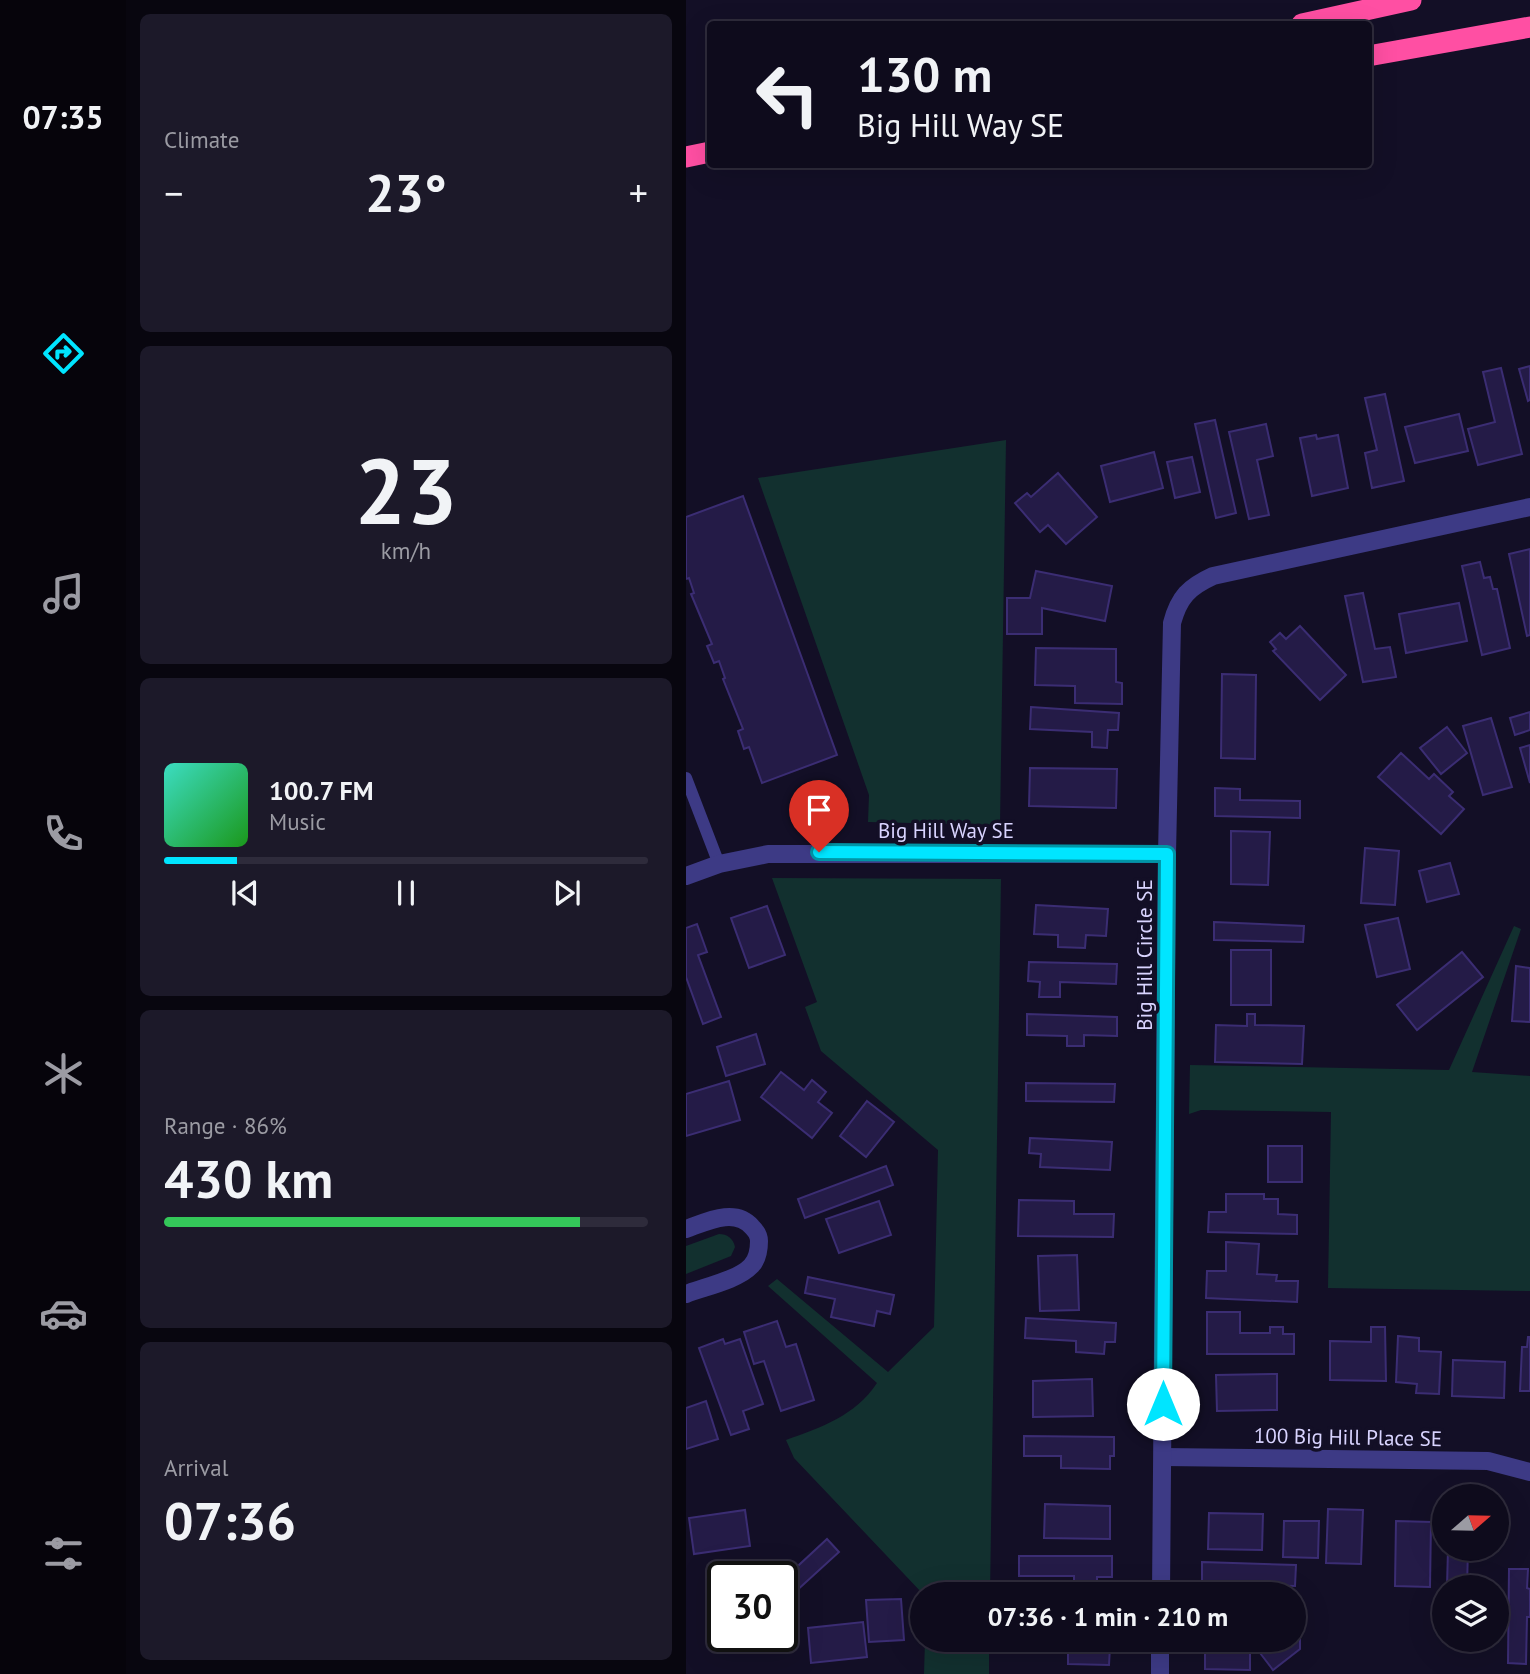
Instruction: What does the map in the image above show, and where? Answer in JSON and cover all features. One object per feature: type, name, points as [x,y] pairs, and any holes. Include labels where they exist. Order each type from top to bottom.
[{"type":"highway","points":[[1316,21],[1411,0]]},
{"type":"highway","points":[[1372,54],[1530,27]]},
{"type":"highway","points":[[686,158],[707,153]]},
{"type":"street","name":"Big Hill Circle SE","points":[[1161,1582],[1167,854],[1172,623],[1177,605],[1186,592],[1213,576],[1530,507]]},
{"type":"street","name":"Big Hill Way SE","points":[[686,876],[719,864],[781,853],[1167,854]]},
{"type":"street","points":[[686,1229],[717,1218],[735,1217],[750,1223],[759,1236],[758,1254],[751,1266],[737,1276],[686,1294]]},
{"type":"street","name":"100 Big Hill Place SE","points":[[1163,1457],[1488,1461],[1530,1472]]},
{"type":"street","points":[[1160,1652],[1160,1674]]},
{"type":"lane","points":[[686,778],[719,864]]},
{"type":"green space","points":[[1006,440],[1000,825],[868,822],[869,795],[758,478]]},
{"type":"green space","points":[[772,878],[1001,879],[990,1582],[912,1582],[794,1458],[786,1440],[837,1419],[859,1404],[877,1383],[768,1286],[777,1279],[888,1372],[934,1327],[938,1150],[821,1051],[805,1007],[817,1002]]},
{"type":"green space","points":[[1514,926],[1521,929],[1472,1072],[1530,1076],[1530,1291],[1328,1288],[1331,1112],[1201,1110],[1189,1114],[1190,1065],[1449,1070]]},
{"type":"green space","points":[[719,1234],[733,1241],[735,1247],[731,1256],[686,1274],[686,1246]]},
{"type":"green space","points":[[925,1652],[989,1652],[989,1674],[924,1674]]},
{"type":"building","points":[[1530,366],[1530,400],[1528,401],[1519,369]]},
{"type":"building","points":[[1501,368],[1522,454],[1478,465],[1468,429],[1495,422],[1483,372]]},
{"type":"building","points":[[1385,394],[1404,481],[1372,488],[1365,453],[1377,450],[1365,398]]},
{"type":"building","points":[[1459,414],[1468,451],[1415,463],[1405,427]]},
{"type":"building","points":[[1215,420],[1236,513],[1216,518],[1195,424]]},
{"type":"building","points":[[1266,424],[1273,456],[1257,460],[1269,515],[1249,519],[1229,432]]},
{"type":"building","points":[[1316,435],[1317,439],[1338,435],[1348,488],[1312,496],[1300,438]]},
{"type":"building","points":[[1154,452],[1163,488],[1110,502],[1101,466]]},
{"type":"building","points":[[1192,457],[1200,492],[1175,498],[1167,462]]},
{"type":"building","points":[[1058,473],[1097,517],[1066,544],[1048,525],[1040,532],[1015,503],[1027,493],[1031,497]]},
{"type":"building","points":[[743,496],[837,755],[762,783],[749,747],[744,749],[738,731],[743,729],[723,679],[725,678],[719,661],[714,663],[707,646],[712,644],[691,594],[694,593],[689,578],[686,579],[686,517]]},
{"type":"building","points":[[1530,549],[1530,635],[1527,636],[1509,554]]},
{"type":"building","points":[[1480,562],[1484,578],[1490,577],[1493,589],[1497,589],[1510,648],[1482,655],[1462,566]]},
{"type":"building","points":[[1036,571],[1112,586],[1105,621],[1042,608],[1042,634],[1007,634],[1007,598],[1030,598]]},
{"type":"building","points":[[1363,593],[1375,649],[1390,647],[1396,677],[1363,682],[1345,596]]},
{"type":"building","points":[[1459,603],[1467,641],[1406,653],[1399,614]]},
{"type":"building","points":[[1300,626],[1346,675],[1320,700],[1273,651],[1276,649],[1270,642],[1280,633],[1286,639]]},
{"type":"building","points":[[1036,648],[1116,649],[1116,682],[1122,683],[1122,704],[1075,703],[1075,686],[1035,685]]},
{"type":"building","points":[[1222,674],[1256,675],[1255,759],[1221,758]]},
{"type":"building","points":[[1031,707],[1119,713],[1118,730],[1108,730],[1107,748],[1092,747],[1092,732],[1030,729]]},
{"type":"building","points":[[1530,712],[1530,730],[1515,735],[1510,718]]},
{"type":"building","points":[[1491,718],[1512,787],[1483,795],[1463,726]]},
{"type":"building","points":[[1447,727],[1467,753],[1441,774],[1420,748]]},
{"type":"building","points":[[1530,745],[1530,783],[1520,748]]},
{"type":"building","points":[[1401,753],[1429,779],[1434,774],[1453,792],[1449,796],[1464,809],[1441,834],[1378,777]]},
{"type":"building","points":[[1030,768],[1117,769],[1116,808],[1029,806]]},
{"type":"building","points":[[1215,788],[1240,789],[1240,800],[1300,801],[1300,818],[1215,816]]},
{"type":"building","points":[[1231,831],[1270,832],[1268,885],[1231,884]]},
{"type":"building","points":[[1365,848],[1399,851],[1395,905],[1361,903]]},
{"type":"building","points":[[1450,863],[1459,894],[1427,902],[1419,871]]},
{"type":"building","points":[[1036,905],[1108,909],[1106,936],[1086,935],[1085,948],[1058,947],[1058,935],[1034,934]]},
{"type":"building","points":[[767,906],[785,955],[749,968],[731,918]]},
{"type":"building","points":[[1398,918],[1410,969],[1377,977],[1365,925]]},
{"type":"building","points":[[1214,922],[1304,926],[1303,942],[1214,940]]},
{"type":"building","points":[[697,924],[707,952],[698,955],[721,1017],[703,1024],[686,977],[686,928]]},
{"type":"building","points":[[1231,950],[1271,950],[1271,1005],[1231,1005]]},
{"type":"building","points":[[1462,952],[1483,977],[1417,1030],[1397,1005]]},
{"type":"building","points":[[1029,962],[1117,964],[1116,984],[1060,982],[1060,997],[1039,997],[1040,982],[1028,981]]},
{"type":"building","points":[[1516,966],[1530,968],[1530,1022],[1512,1021]]},
{"type":"building","points":[[1027,1014],[1117,1017],[1117,1036],[1084,1035],[1084,1046],[1067,1046],[1067,1036],[1027,1035]]},
{"type":"building","points":[[1247,1014],[1255,1014],[1255,1025],[1304,1026],[1302,1064],[1215,1062],[1216,1025],[1247,1026]]},
{"type":"building","points":[[756,1034],[765,1064],[726,1076],[717,1047]]},
{"type":"building","points":[[781,1072],[804,1090],[812,1080],[826,1092],[818,1102],[832,1113],[812,1138],[761,1097]]},
{"type":"building","points":[[729,1081],[740,1120],[686,1136],[686,1094]]},
{"type":"building","points":[[1026,1083],[1115,1084],[1114,1102],[1026,1101]]},
{"type":"building","points":[[867,1101],[894,1122],[866,1157],[840,1136]]},
{"type":"building","points":[[1030,1138],[1112,1142],[1110,1170],[1040,1167],[1041,1154],[1029,1153]]},
{"type":"building","points":[[1268,1146],[1302,1146],[1302,1182],[1268,1182]]},
{"type":"building","points":[[886,1166],[893,1185],[805,1218],[798,1199]]},
{"type":"building","points":[[1226,1194],[1264,1194],[1264,1199],[1278,1199],[1278,1214],[1297,1215],[1297,1234],[1208,1232],[1209,1212],[1226,1212]]},
{"type":"building","points":[[1019,1200],[1074,1201],[1074,1214],[1114,1214],[1113,1237],[1018,1236]]},
{"type":"building","points":[[879,1201],[891,1235],[839,1253],[826,1219]]},
{"type":"building","points":[[1226,1242],[1259,1244],[1257,1274],[1277,1275],[1276,1281],[1298,1281],[1297,1302],[1206,1298],[1207,1271],[1226,1271]]},
{"type":"building","points":[[1077,1255],[1079,1310],[1040,1311],[1038,1256]]},
{"type":"building","points":[[808,1277],[894,1295],[890,1314],[877,1311],[874,1326],[831,1317],[835,1299],[805,1293]]},
{"type":"building","points":[[1207,1312],[1240,1312],[1240,1333],[1270,1333],[1270,1327],[1283,1327],[1283,1334],[1294,1334],[1294,1354],[1207,1354]]},
{"type":"building","points":[[1026,1318],[1116,1323],[1115,1342],[1105,1342],[1104,1354],[1076,1352],[1076,1341],[1025,1338]]},
{"type":"building","points":[[777,1321],[786,1347],[796,1344],[814,1400],[781,1411],[764,1361],[754,1364],[744,1332]]},
{"type":"building","points":[[1371,1327],[1385,1327],[1386,1381],[1330,1380],[1330,1341],[1371,1342]]},
{"type":"building","points":[[1398,1336],[1419,1338],[1419,1351],[1441,1352],[1439,1394],[1416,1393],[1417,1384],[1396,1382]]},
{"type":"building","points":[[1528,1337],[1530,1391],[1520,1391],[1522,1347],[1527,1347]]},
{"type":"building","points":[[723,1339],[725,1344],[740,1339],[763,1404],[743,1411],[749,1429],[731,1435],[699,1348]]},
{"type":"building","points":[[1453,1360],[1505,1362],[1504,1398],[1452,1396]]},
{"type":"building","points":[[1277,1374],[1277,1410],[1217,1411],[1216,1375]]},
{"type":"building","points":[[1092,1379],[1093,1416],[1033,1417],[1033,1381]]},
{"type":"building","points":[[706,1401],[718,1439],[686,1449],[686,1408]]},
{"type":"building","points":[[1024,1436],[1114,1437],[1114,1456],[1110,1456],[1110,1469],[1061,1468],[1061,1456],[1024,1456]]},
{"type":"building","points":[[1045,1504],[1110,1506],[1110,1539],[1044,1538]]},
{"type":"building","points":[[1328,1509],[1363,1510],[1361,1564],[1326,1563]]},
{"type":"building","points":[[745,1510],[750,1546],[694,1554],[689,1518]]},
{"type":"building","points":[[1209,1513],[1263,1514],[1262,1550],[1208,1549]]},
{"type":"building","points":[[1284,1521],[1319,1521],[1318,1558],[1283,1557]]},
{"type":"building","points":[[1396,1521],[1431,1522],[1430,1587],[1395,1586]]},
{"type":"building","points":[[827,1539],[839,1552],[798,1589],[798,1566]]},
{"type":"building","points":[[1019,1556],[1112,1556],[1112,1577],[1097,1577],[1097,1582],[1074,1582],[1074,1576],[1019,1576]]},
{"type":"building","points":[[1448,1561],[1468,1561],[1467,1575],[1447,1575]]},
{"type":"building","points":[[1202,1562],[1296,1565],[1295,1582],[1202,1582]]},
{"type":"building","points":[[1509,1569],[1528,1569],[1530,1617],[1527,1617],[1526,1664],[1508,1663]]},
{"type":"building","points":[[901,1599],[904,1640],[869,1642],[866,1600]]},
{"type":"building","points":[[863,1622],[867,1657],[811,1663],[808,1628]]},
{"type":"building","points":[[1068,1652],[1110,1652],[1109,1665],[1068,1664]]},
{"type":"building","points":[[1205,1652],[1250,1653],[1250,1670],[1205,1669]]},
{"type":"building","points":[[1260,1652],[1296,1652],[1273,1670]]},
{"type":"route","points":[[819,852],[1167,854],[1163,1404]]}]
